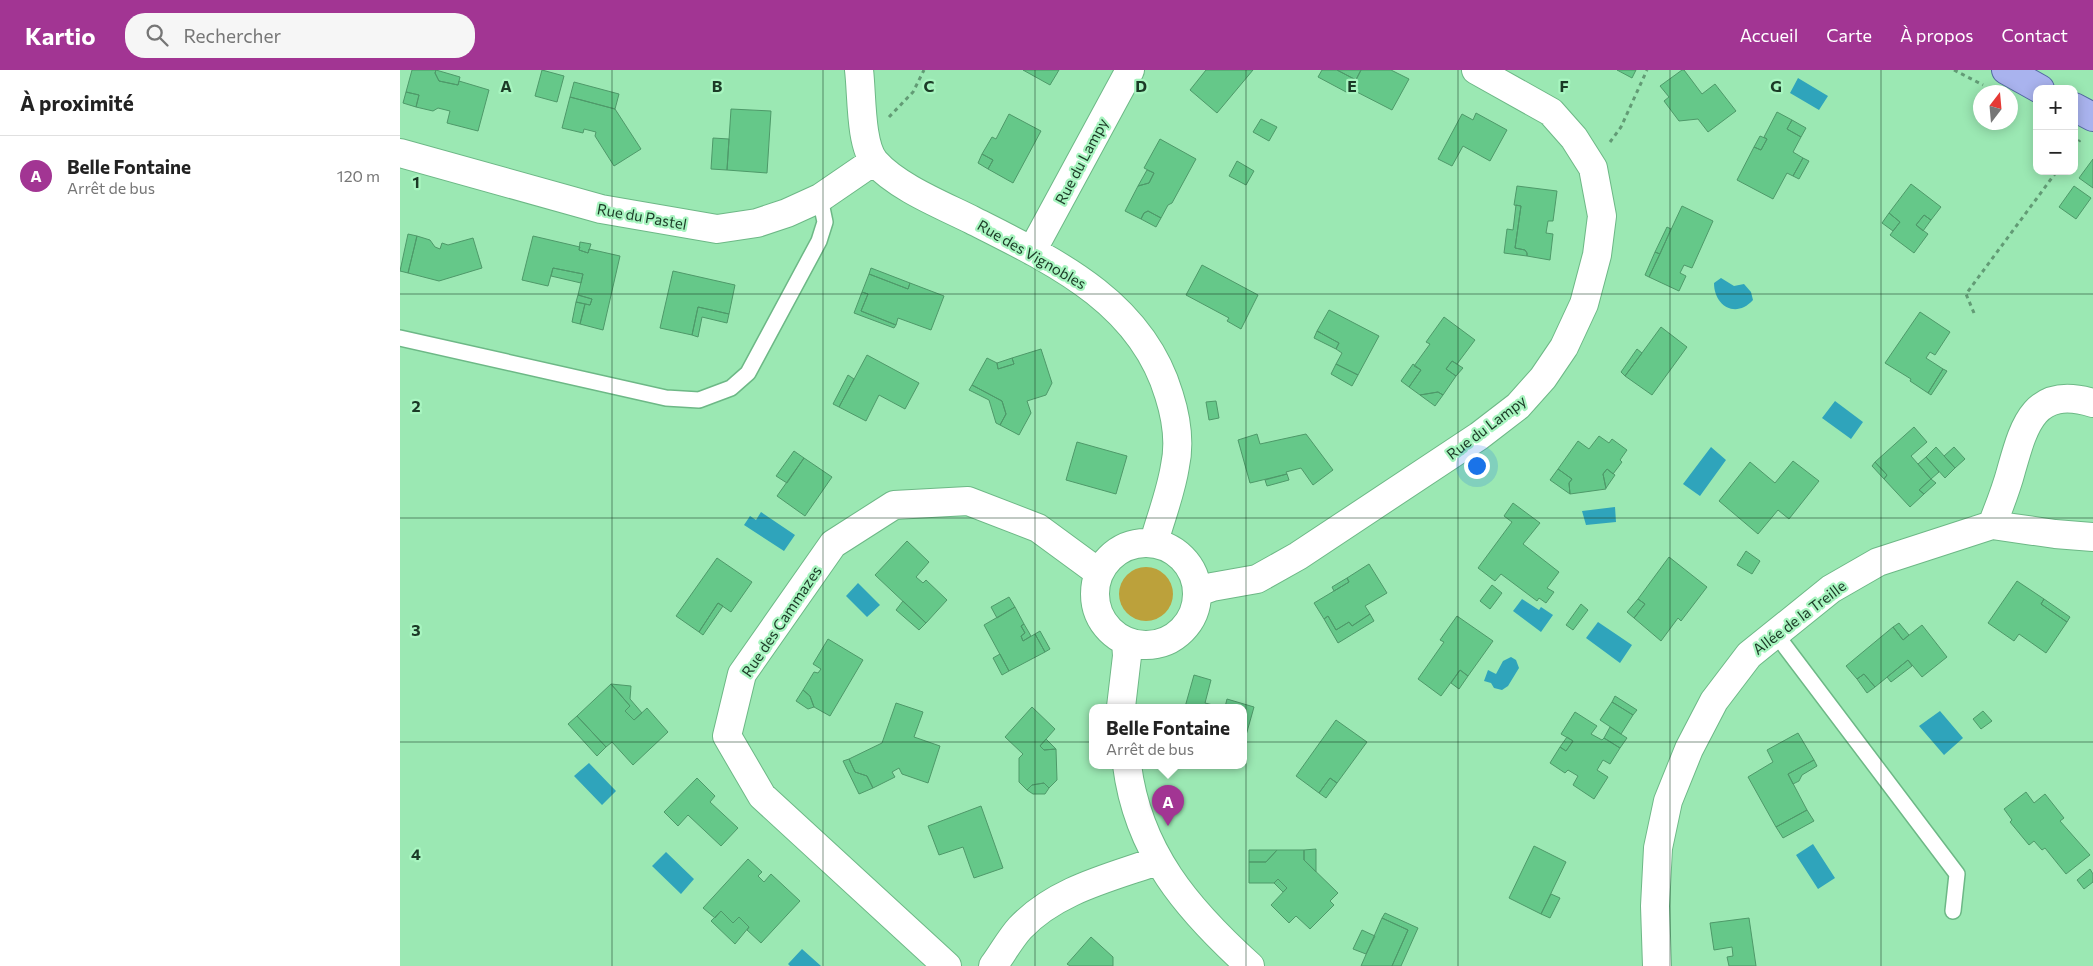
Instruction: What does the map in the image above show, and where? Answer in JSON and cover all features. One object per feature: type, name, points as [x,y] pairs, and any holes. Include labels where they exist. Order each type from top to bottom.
[{"type":"main road","points":[[1998,79],[2033,87]]},
{"type":"main road","points":[[2078,109],[2093,117]]},
{"type":"street","points":[[859,70],[862,97],[862,130],[874,161]]},
{"type":"street","name":"Rue du Lampy","points":[[1032,251],[1130,70]]},
{"type":"street","name":"Rue du Lampy","points":[[1198,592],[1212,587],[1257,579],[1298,556],[1479,436],[1518,406],[1543,378],[1564,347],[1584,304],[1597,255],[1602,216],[1593,168],[1574,138],[1551,112],[1476,70]]},
{"type":"street","name":"Rue du Pastel","points":[[400,154],[601,210],[718,230],[757,223],[820,198],[874,161]]},
{"type":"street","name":"Rue des Vignobles","points":[[874,161],[905,186],[1032,251],[1083,283],[1111,304],[1142,337],[1164,379],[1176,418],[1176,465],[1154,542]]},
{"type":"street","points":[[1992,525],[2005,494],[2022,432],[2031,416],[2045,403],[2067,399],[2093,403]]},
{"type":"street","name":"Rue des Cammazes","points":[[948,966],[762,796],[727,736],[742,674],[833,544],[894,505],[968,501],[1038,528],[1098,572]]},
{"type":"street","name":"Allée de la Treille","points":[[1657,966],[1655,906],[1658,848],[1668,801],[1689,749],[1714,701],[1749,655],[1831,589],[1878,562],[1992,525],[2055,534],[2093,537]]},
{"type":"street","points":[[1154,542],[1171,548],[1185,559],[1194,575],[1198,592],[1195,609],[1191,617],[1175,636],[1160,644],[1142,645],[1126,642],[1112,633],[1101,620],[1095,605],[1094,588],[1098,572],[1108,558],[1121,548],[1137,543],[1154,542]]},
{"type":"street","points":[[1121,704],[1127,656],[1126,642]]},
{"type":"street","points":[[1128,769],[1138,816],[1157,861],[1182,898],[1250,966]]},
{"type":"street","points":[[993,966],[1019,929],[1045,906],[1076,889],[1157,861]]},
{"type":"lane","points":[[400,338],[666,398],[699,400],[731,388],[748,373],[819,241],[825,222],[820,198]]},
{"type":"lane","points":[[1775,633],[1957,874],[1952,911]]},
{"type":"path","points":[[862,130],[884,122],[912,92],[924,70]]},
{"type":"path","points":[[1593,168],[1620,127],[1647,70]]},
{"type":"path","points":[[1954,70],[1998,79]]},
{"type":"path","points":[[1974,313],[1966,294],[2054,175]]},
{"type":"shaded area","points":[[1146,567],[1156,569],[1165,575],[1171,584],[1173,594],[1171,604],[1165,613],[1156,619],[1146,621],[1136,619],[1127,613],[1121,604],[1119,594],[1121,584],[1127,575],[1136,569]]},
{"type":"water","points":[[1798,78],[1828,96],[1819,110],[1790,93]]},
{"type":"water","points":[[1721,278],[1734,286],[1744,284],[1751,292],[1753,300],[1740,309],[1727,307],[1718,298],[1715,291],[1714,283]]},
{"type":"water","points":[[1835,401],[1863,422],[1851,439],[1822,418]]},
{"type":"water","points":[[1711,447],[1726,460],[1700,496],[1683,484]]},
{"type":"water","points":[[1615,507],[1616,522],[1586,525],[1582,511]]},
{"type":"water","points":[[761,512],[795,535],[784,551],[744,525],[750,516],[756,520]]},
{"type":"water","points":[[858,583],[880,605],[867,617],[846,596]]},
{"type":"water","points":[[1522,599],[1539,610],[1541,607],[1553,615],[1541,632],[1513,611]]},
{"type":"water","points":[[1598,622],[1632,645],[1620,663],[1586,638]]},
{"type":"water","points":[[1511,657],[1516,660],[1519,668],[1508,686],[1502,690],[1494,688],[1491,683],[1484,681],[1488,670],[1496,674],[1503,661]]},
{"type":"water","points":[[1940,711],[1963,738],[1944,755],[1919,726]]},
{"type":"water","points":[[589,763],[616,791],[602,805],[574,776]]},
{"type":"water","points":[[1813,844],[1835,878],[1818,889],[1796,855]]},
{"type":"water","points":[[666,852],[694,879],[681,894],[652,866]]},
{"type":"water","points":[[802,949],[821,966],[790,966],[788,964]]},
{"type":"building","points":[[412,70],[436,70],[435,73],[439,81],[458,85],[459,81],[489,90],[478,131],[447,123],[450,111],[438,108],[433,111],[416,107],[419,95],[406,92]]},
{"type":"building","points":[[436,70],[460,77],[458,85],[439,81],[435,73]]},
{"type":"building","points":[[542,70],[564,76],[557,102],[535,96]]},
{"type":"building","points":[[1023,70],[1059,70],[1050,85]]},
{"type":"building","points":[[1206,70],[1253,70],[1217,113],[1190,90]]},
{"type":"building","points":[[1322,70],[1337,70],[1356,80],[1348,93],[1318,77]]},
{"type":"building","points":[[1337,70],[1361,70],[1356,80]]},
{"type":"building","points":[[1361,70],[1391,70],[1409,79],[1392,110],[1351,89]]},
{"type":"building","points":[[1617,70],[1636,70],[1632,78]]},
{"type":"building","points":[[1684,70],[1702,94],[1715,84],[1736,111],[1708,132],[1698,119],[1679,121],[1664,101],[1669,97],[1660,86]]},
{"type":"building","points":[[574,82],[619,94],[615,109],[570,97]]},
{"type":"building","points":[[406,92],[419,95],[416,107],[403,103]]},
{"type":"building","points":[[570,97],[615,109],[641,149],[614,166],[595,136],[596,132],[584,129],[583,133],[562,128]]},
{"type":"building","points":[[731,109],[771,111],[767,173],[727,170]]},
{"type":"building","points":[[1777,112],[1792,120],[1787,129],[1801,137],[1793,152],[1803,158],[1793,176],[1787,173],[1773,199],[1737,180],[1754,147],[1761,150],[1767,139],[1764,137]]},
{"type":"building","points":[[1476,113],[1507,130],[1490,161],[1463,146],[1452,166],[1438,159],[1462,114],[1473,120]]},
{"type":"building","points":[[1009,114],[1041,131],[1013,183],[988,169],[993,160],[982,154],[992,137],[996,139]]},
{"type":"building","points":[[1261,119],[1277,127],[1269,141],[1253,132]]},
{"type":"building","points":[[1792,120],[1806,128],[1801,137],[1787,129]]},
{"type":"building","points":[[1760,136],[1767,139],[1761,150],[1754,147]]},
{"type":"building","points":[[713,138],[729,139],[727,170],[711,169]]},
{"type":"building","points":[[1160,139],[1196,159],[1172,203],[1168,205],[1161,218],[1148,211],[1144,213],[1141,219],[1125,211],[1138,186],[1149,183],[1154,173],[1144,168]]},
{"type":"building","points":[[982,154],[993,160],[988,169],[978,163]]},
{"type":"building","points":[[1803,158],[1809,161],[1799,179],[1793,176]]},
{"type":"building","points":[[2093,159],[2093,188],[2079,178]]},
{"type":"building","points":[[1237,161],[1254,171],[1246,185],[1229,176]]},
{"type":"building","points":[[1147,170],[1154,173],[1149,183],[1138,186]]},
{"type":"building","points":[[1911,184],[1941,207],[1931,220],[1924,215],[1916,225],[1928,234],[1914,253],[1890,235],[1900,222],[1889,213]]},
{"type":"building","points":[[1517,186],[1557,191],[1553,221],[1548,221],[1546,233],[1553,234],[1550,260],[1527,256],[1525,250],[1515,248],[1521,206],[1514,205]]},
{"type":"building","points":[[2074,186],[2091,198],[2076,219],[2059,207]]},
{"type":"building","points":[[1516,205],[1521,206],[1515,248],[1525,250],[1527,256],[1504,253],[1507,229],[1513,230]]},
{"type":"building","points":[[1682,206],[1713,221],[1692,268],[1684,265],[1680,273],[1686,276],[1679,291],[1649,277]]},
{"type":"building","points":[[1148,211],[1161,218],[1156,227],[1141,219],[1144,213]]},
{"type":"building","points":[[1889,213],[1900,222],[1893,231],[1882,223]]},
{"type":"building","points":[[1924,215],[1931,220],[1923,231],[1916,225]]},
{"type":"building","points":[[1667,227],[1671,229],[1660,254],[1655,252]]},
{"type":"building","points":[[408,234],[417,236],[408,273],[400,271]]},
{"type":"building","points":[[417,236],[430,240],[435,247],[440,249],[442,243],[448,245],[473,238],[482,268],[439,281],[408,273]]},
{"type":"building","points":[[533,236],[580,247],[579,250],[588,253],[589,249],[620,256],[603,330],[580,324],[585,304],[590,305],[592,299],[578,295],[583,274],[553,268],[548,286],[522,280]]},
{"type":"building","points":[[580,242],[591,244],[588,253],[579,250]]},
{"type":"building","points":[[1655,252],[1660,254],[1649,277],[1645,275]]},
{"type":"building","points":[[1202,265],[1258,295],[1241,329],[1227,321],[1229,318],[1186,295]]},
{"type":"building","points":[[553,268],[583,274],[581,283],[551,276]]},
{"type":"building","points":[[871,268],[910,283],[908,289],[869,274]]},
{"type":"building","points":[[673,271],[735,285],[729,314],[698,307],[692,335],[660,328]]},
{"type":"building","points":[[869,274],[908,289],[910,283],[944,296],[931,330],[898,318],[896,325],[861,311],[868,294],[862,292]]},
{"type":"building","points":[[862,292],[868,294],[861,311],[896,325],[894,328],[854,313]]},
{"type":"building","points":[[578,295],[592,299],[590,305],[576,302]]},
{"type":"building","points":[[576,302],[585,304],[580,324],[572,322]]},
{"type":"building","points":[[698,307],[729,314],[727,323],[702,317],[698,337],[692,335]]},
{"type":"building","points":[[1329,310],[1379,336],[1358,375],[1336,364],[1342,353],[1336,349],[1339,343],[1317,331]]},
{"type":"building","points":[[1920,312],[1950,332],[1935,355],[1930,352],[1926,358],[1943,369],[1928,393],[1910,381],[1911,379],[1885,363]]},
{"type":"building","points":[[1444,317],[1475,340],[1457,364],[1452,361],[1446,369],[1456,376],[1443,395],[1438,392],[1420,395],[1409,387],[1421,370],[1414,366],[1430,344],[1426,342]]},
{"type":"building","points":[[1661,327],[1687,347],[1652,395],[1625,376]]},
{"type":"building","points":[[1317,331],[1339,343],[1336,349],[1314,338]]},
{"type":"building","points":[[1041,349],[1052,383],[1046,395],[1027,401],[1031,413],[1019,435],[1000,425],[1006,414],[1002,401],[972,385],[987,358],[997,363],[998,369],[1014,364],[1012,358]]},
{"type":"building","points":[[1637,349],[1642,353],[1625,376],[1621,372]]},
{"type":"building","points":[[867,355],[919,383],[905,409],[879,395],[866,421],[839,407]]},
{"type":"building","points":[[1012,358],[1014,364],[998,369],[997,363]]},
{"type":"building","points":[[1452,361],[1463,368],[1456,376],[1446,369]]},
{"type":"building","points":[[1336,364],[1358,375],[1352,386],[1331,374]]},
{"type":"building","points":[[1413,364],[1421,370],[1409,387],[1401,381]]},
{"type":"building","points":[[1943,369],[1947,371],[1931,395],[1928,393]]},
{"type":"building","points":[[848,375],[854,379],[839,407],[833,404]]},
{"type":"building","points":[[972,385],[1002,401],[1006,414],[1000,425],[996,423],[989,400],[969,390]]},
{"type":"building","points":[[1438,392],[1443,395],[1435,406],[1420,395]]},
{"type":"building","points":[[1216,401],[1219,418],[1209,420],[1206,402]]},
{"type":"building","points":[[1914,427],[1927,442],[1911,456],[1931,479],[1919,490],[1924,494],[1910,507],[1884,479],[1887,475],[1875,462]]},
{"type":"building","points":[[1257,434],[1260,444],[1306,434],[1333,470],[1313,485],[1301,468],[1286,472],[1287,474],[1250,483],[1238,440]]},
{"type":"building","points":[[1599,436],[1609,443],[1612,439],[1627,450],[1620,460],[1622,462],[1613,474],[1607,469],[1603,474],[1606,489],[1570,494],[1569,483],[1572,479],[1558,469],[1578,441],[1589,449]]},
{"type":"building","points":[[1077,442],[1127,456],[1116,494],[1066,480]]},
{"type":"building","points":[[1936,447],[1955,468],[1945,478],[1926,457]]},
{"type":"building","points":[[1954,447],[1965,459],[1955,468],[1944,456]]},
{"type":"building","points":[[794,451],[804,458],[787,483],[776,476]]},
{"type":"building","points":[[1926,457],[1939,472],[1931,479],[1918,464]]},
{"type":"building","points":[[804,458],[832,477],[805,516],[777,496]]},
{"type":"building","points":[[1793,461],[1819,481],[1789,519],[1778,510],[1758,534],[1719,501],[1750,462],[1775,483]]},
{"type":"building","points":[[1875,462],[1887,475],[1884,479],[1872,466]]},
{"type":"building","points":[[1558,469],[1572,479],[1569,483],[1570,494],[1550,480]]},
{"type":"building","points":[[1607,469],[1615,475],[1606,488],[1603,474]]},
{"type":"building","points":[[1287,474],[1289,480],[1267,486],[1265,480]]},
{"type":"building","points":[[1931,479],[1936,483],[1924,494],[1919,490]]},
{"type":"building","points":[[1513,503],[1540,523],[1523,544],[1559,572],[1547,588],[1554,592],[1546,603],[1539,598],[1537,601],[1501,574],[1495,581],[1478,568],[1512,522],[1504,516]]},
{"type":"building","points":[[907,541],[929,562],[916,577],[923,583],[926,580],[947,600],[926,623],[875,575]]},
{"type":"building","points":[[1746,551],[1760,561],[1752,574],[1737,565]]},
{"type":"building","points":[[1669,557],[1707,587],[1681,621],[1678,618],[1661,641],[1634,618],[1645,604],[1638,599]]},
{"type":"building","points":[[717,558],[752,582],[731,612],[718,603],[699,632],[676,616]]},
{"type":"building","points":[[1369,564],[1387,593],[1365,606],[1370,614],[1352,626],[1349,622],[1336,630],[1328,616],[1324,619],[1314,603],[1349,582],[1347,578]]},
{"type":"building","points":[[1347,578],[1349,582],[1334,591],[1332,587]]},
{"type":"building","points":[[2017,581],[2044,599],[2041,604],[2067,622],[2046,653],[2019,634],[2014,641],[1988,623]]},
{"type":"building","points":[[1492,585],[1502,593],[1490,609],[1480,601]]},
{"type":"building","points":[[1009,597],[1015,607],[997,618],[991,607]]},
{"type":"building","points":[[1638,599],[1645,604],[1634,618],[1627,612]]},
{"type":"building","points":[[2044,599],[2070,617],[2067,622],[2041,604]]},
{"type":"building","points":[[903,601],[926,623],[919,630],[896,610]]},
{"type":"building","points":[[718,603],[723,606],[703,635],[699,632]]},
{"type":"building","points":[[1581,604],[1588,610],[1573,630],[1566,625]]},
{"type":"building","points":[[1015,607],[1024,624],[1021,626],[1025,633],[1021,636],[1023,641],[1035,634],[1045,652],[1009,671],[984,625]]},
{"type":"building","points":[[1370,614],[1374,621],[1338,643],[1324,619],[1328,616],[1336,630],[1349,622],[1352,626]]},
{"type":"building","points":[[1457,616],[1493,641],[1468,676],[1460,670],[1441,696],[1418,679],[1444,642],[1440,640]]},
{"type":"building","points":[[1899,623],[1909,635],[1903,640],[1893,627]]},
{"type":"building","points":[[1024,624],[1031,636],[1023,641],[1021,636],[1025,633],[1021,626]]},
{"type":"building","points":[[1922,625],[1947,657],[1922,677],[1908,660],[1875,687],[1864,674],[1857,679],[1846,666],[1893,627],[1903,640]]},
{"type":"building","points":[[1040,631],[1050,649],[1045,652],[1035,634]]},
{"type":"building","points":[[828,639],[863,660],[830,716],[814,707],[810,696],[803,690],[814,672],[818,673],[821,669],[813,664]]},
{"type":"building","points":[[1000,654],[1009,671],[1002,675],[993,658]]},
{"type":"building","points":[[1908,660],[1912,666],[1891,682],[1887,677]]},
{"type":"building","points":[[1460,670],[1468,676],[1459,689],[1451,683]]},
{"type":"building","points":[[1864,674],[1875,687],[1867,693],[1857,679]]},
{"type":"building","points":[[1194,675],[1211,680],[1205,703],[1209,704],[1186,704]]},
{"type":"building","points":[[611,684],[630,706],[625,711],[634,720],[647,708],[668,732],[633,765],[612,742],[606,747],[577,716]]},
{"type":"building","points":[[611,684],[631,686],[630,699],[642,713],[634,720],[625,711],[630,706]]},
{"type":"building","points":[[803,690],[810,696],[814,707],[808,709],[796,701]]},
{"type":"building","points":[[1615,696],[1637,710],[1633,715],[1612,702]]},
{"type":"building","points":[[1227,699],[1244,704],[1226,704]]},
{"type":"building","points":[[1612,702],[1633,715],[1621,734],[1600,720]]},
{"type":"building","points":[[896,703],[923,712],[914,737],[940,746],[928,783],[902,774],[899,768],[892,772],[895,777],[873,788],[867,776],[855,772],[849,759],[882,743]]},
{"type":"building","points":[[1247,705],[1254,707],[1247,732]]},
{"type":"building","points":[[1032,707],[1055,729],[1040,746],[1044,750],[1056,749],[1057,780],[1049,788],[1044,783],[1032,785],[1027,790],[1019,782],[1019,758],[1023,754],[1005,737]]},
{"type":"building","points":[[1983,711],[1992,721],[1981,729],[1973,719]]},
{"type":"building","points":[[1575,712],[1597,726],[1591,734],[1602,740],[1604,738],[1620,748],[1610,764],[1603,760],[1597,770],[1608,777],[1594,799],[1573,785],[1578,776],[1568,770],[1565,773],[1550,763],[1560,747],[1566,751],[1573,741],[1561,734]]},
{"type":"building","points":[[577,716],[606,747],[597,756],[568,724]]},
{"type":"building","points":[[1336,720],[1367,742],[1337,783],[1330,778],[1319,793],[1296,776]]},
{"type":"building","points":[[1610,727],[1627,738],[1620,748],[1604,738]]},
{"type":"building","points":[[1798,733],[1814,760],[1788,774],[1807,810],[1776,827],[1748,777],[1773,762],[1767,750]]},
{"type":"building","points":[[1567,737],[1573,741],[1566,751],[1560,747]]},
{"type":"building","points":[[1046,739],[1056,749],[1044,750],[1040,746]]},
{"type":"building","points":[[849,759],[855,772],[867,776],[873,788],[859,794],[843,761]]},
{"type":"building","points":[[1814,760],[1817,766],[1802,775],[1799,781],[1793,784],[1788,774]]},
{"type":"building","points":[[697,778],[715,796],[710,802],[738,828],[721,846],[688,815],[678,826],[664,812]]},
{"type":"building","points":[[1330,778],[1337,783],[1326,798],[1319,793]]},
{"type":"building","points":[[1044,783],[1049,788],[1045,794],[1033,794],[1027,790],[1032,785]]},
{"type":"building","points":[[2026,792],[2034,803],[2045,794],[2064,818],[2060,821],[2090,855],[2066,874],[2045,848],[2042,850],[2034,841],[2029,845],[2010,822],[2012,820],[2004,809]]},
{"type":"building","points":[[981,806],[1003,868],[974,878],[963,847],[939,855],[928,826]]},
{"type":"building","points":[[1807,810],[1814,821],[1783,838],[1776,827]]},
{"type":"building","points":[[1534,846],[1566,862],[1541,914],[1509,898]]},
{"type":"building","points":[[1316,849],[1316,872],[1304,860],[1304,850]]},
{"type":"building","points":[[1249,850],[1277,850],[1266,862],[1249,862]]},
{"type":"building","points":[[1277,850],[1304,850],[1304,860],[1338,893],[1330,901],[1334,905],[1310,929],[1296,916],[1289,923],[1271,905],[1287,888],[1278,879],[1274,883],[1249,883],[1249,862],[1266,862]]},
{"type":"building","points":[[748,859],[762,872],[758,876],[764,882],[771,874],[800,901],[761,943],[747,930],[749,927],[739,917],[733,923],[721,911],[715,918],[703,908]]},
{"type":"building","points":[[2090,869],[2093,874],[2093,882],[2084,889],[2077,880]]},
{"type":"building","points":[[1278,879],[1287,888],[1283,892],[1274,883]]},
{"type":"building","points":[[1551,894],[1560,898],[1550,918],[1541,914]]},
{"type":"building","points":[[721,911],[733,923],[739,917],[749,927],[735,944],[711,921]]},
{"type":"building","points":[[1385,913],[1418,928],[1401,966],[1392,966],[1408,930],[1382,918]]},
{"type":"building","points":[[1382,918],[1408,930],[1392,966],[1361,966]]},
{"type":"building","points":[[1749,918],[1756,966],[1729,966],[1727,957],[1733,956],[1732,947],[1714,950],[1710,923]]},
{"type":"building","points":[[1362,930],[1375,936],[1366,954],[1353,949]]},
{"type":"building","points":[[1091,937],[1113,957],[1113,966],[1070,966],[1067,964]]},
{"type":"place","name":"Belle Fontaine","points":[[1168,826]]}]
